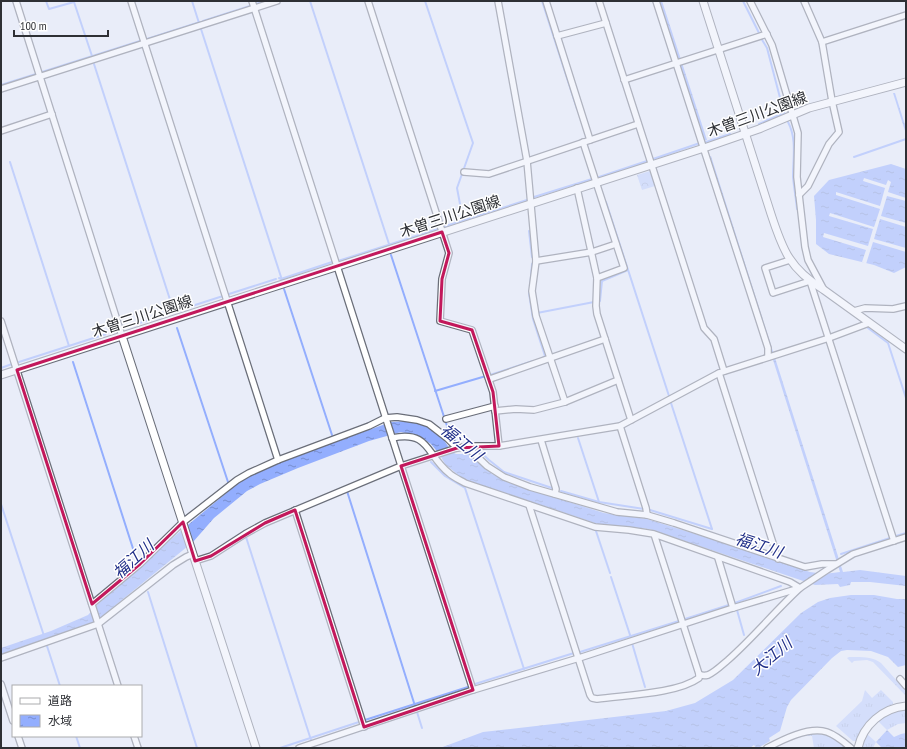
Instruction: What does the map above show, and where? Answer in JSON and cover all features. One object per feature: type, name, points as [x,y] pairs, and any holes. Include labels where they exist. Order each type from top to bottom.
[{"type":"main road","points":[[703,1],[778,237],[790,260],[802,275],[906,349]]},
{"type":"main road","name":"木曽三川公園線","points":[[1,375],[704,148],[745,134],[793,114],[832,101],[906,82]]},
{"type":"main road","points":[[122,336],[256,748]]},
{"type":"main road","points":[[858,748],[862,735],[872,722],[892,709],[906,706]]},
{"type":"street","points":[[16,1],[122,336]]},
{"type":"street","points":[[131,1],[278,460]]},
{"type":"street","points":[[252,1],[474,690]]},
{"type":"street","points":[[1,89],[277,1]]},
{"type":"street","points":[[368,1],[449,253],[442,279],[440,321],[472,330],[490,379],[499,446]]},
{"type":"street","points":[[498,1],[527,161],[536,261],[532,291],[536,316],[565,402]]},
{"type":"street","points":[[546,1],[590,140]]},
{"type":"street","points":[[599,1],[704,328],[714,339],[722,372],[778,559]]},
{"type":"street","points":[[656,1],[679,62],[704,148],[771,356]]},
{"type":"street","points":[[750,1],[774,51],[798,133],[797,178],[805,247],[808,260],[824,290]]},
{"type":"street","points":[[799,195],[808,186],[829,144],[839,132],[822,42],[804,1]]},
{"type":"street","points":[[822,42],[906,15]]},
{"type":"street","points":[[557,36],[606,23]]},
{"type":"street","points":[[624,80],[766,34]]},
{"type":"street","points":[[1,131],[52,114]]},
{"type":"street","points":[[464,172],[489,174],[638,124]]},
{"type":"street","points":[[583,142],[624,268],[598,278]]},
{"type":"street","points":[[578,188],[598,278],[596,306],[597,314],[631,420]]},
{"type":"street","points":[[536,261],[592,252],[616,244]]},
{"type":"street","points":[[790,260],[765,268],[773,293],[810,281],[894,541]]},
{"type":"street","points":[[854,312],[865,308],[893,309],[906,306]]},
{"type":"street","points":[[1,321],[118,685]]},
{"type":"street","points":[[1,658],[98,622],[173,565],[186,557],[194,558],[211,556],[259,526],[401,466],[466,446],[499,446],[620,426],[722,372],[828,338],[869,323]]},
{"type":"street","points":[[490,379],[605,338]]},
{"type":"street","points":[[446,419],[495,409],[534,410],[565,402],[618,380]]},
{"type":"street","points":[[92,605],[140,564],[183,523],[237,480],[278,460],[386,419],[406,418],[429,424],[447,438],[456,448]]},
{"type":"street","points":[[620,426],[647,515]]},
{"type":"street","points":[[392,437],[414,437],[428,446],[449,474],[465,483],[595,527],[654,534],[803,587]]},
{"type":"street","points":[[541,440],[556,489],[555,494]]},
{"type":"street","points":[[466,446],[487,466],[504,477],[530,487],[617,512],[647,515],[674,522],[778,559],[805,567],[822,564],[836,564]]},
{"type":"street","points":[[529,505],[592,698],[597,699],[657,691],[694,682],[699,678],[654,534]]},
{"type":"street","points":[[295,510],[364,727]]},
{"type":"street","points":[[699,674],[702,676],[708,675],[720,667],[739,650],[785,602],[803,587],[842,560],[853,554],[906,537]]},
{"type":"street","points":[[718,558],[733,605]]},
{"type":"street","points":[[299,748],[474,690],[683,624],[733,605],[803,587]]},
{"type":"street","points":[[903,678],[906,682]]},
{"type":"street","points":[[903,678],[906,686]]},
{"type":"street","points":[[1,684],[12,718]]},
{"type":"street","points":[[767,748],[792,736],[805,732],[827,732],[851,748]]},
{"type":"street","points":[[18,737],[22,748]]},
{"type":"street","points":[[134,737],[138,748]]},
{"type":"highlighted area","points":[[442,232],[449,253],[442,279],[440,321],[472,330],[493,392],[499,446],[457,448],[401,466],[473,690],[364,727],[295,510],[265,523],[211,556],[195,561],[183,522],[140,564],[92,604],[17,370]]},
{"type":"green space","points":[[650,171],[655,186],[642,190],[637,175]]},
{"type":"green space","points":[[847,658],[870,658],[881,663],[906,691],[906,696],[873,662],[867,660],[854,661],[852,663]]},
{"type":"green space","points":[[865,690],[872,698],[881,690],[893,702],[893,704],[870,719],[862,728],[856,741],[853,741],[836,726],[862,701]]},
{"type":"green space","points":[[906,709],[906,723],[898,724],[887,730],[878,721],[891,712]]},
{"type":"green space","points":[[815,732],[832,737],[845,748],[814,748],[812,736],[798,736]]},
{"type":"green space","points":[[867,734],[876,742],[873,748],[861,748]]},
{"type":"water","points":[[659,1],[662,1],[707,140],[703,141]]},
{"type":"water","points":[[893,93],[895,93],[906,128],[906,134]]},
{"type":"water","points":[[711,156],[843,572],[860,570],[906,576],[906,586],[870,582],[851,582],[850,585],[840,587],[838,584],[815,585],[649,529],[598,524],[463,479],[445,464],[431,444],[419,436],[401,432],[369,441],[298,468],[247,491],[214,518],[193,542],[101,617],[90,624],[1,654],[1,648],[51,631],[88,615],[98,604],[177,534],[242,480],[260,470],[285,460],[391,422],[406,421],[430,428],[444,440],[451,451],[456,454],[469,454],[492,474],[507,482],[524,488],[604,513],[647,519],[810,572],[824,574],[840,572],[709,157]]},
{"type":"water","points":[[891,164],[906,169],[906,267],[894,273],[874,265],[829,254],[816,244],[814,196],[829,180]]},
{"type":"water","name":"大江川","points":[[851,595],[874,595],[906,599],[906,665],[898,667],[888,657],[871,651],[841,651],[832,658],[791,700],[787,707],[780,731],[769,738],[770,741],[758,748],[754,745],[750,748],[440,748],[483,732],[666,711],[695,703],[733,680],[801,613],[818,602],[830,598]]},
{"type":"water","points":[[887,730],[894,737],[906,733],[906,748],[882,748],[876,742]]},
{"type":"pier","points":[[864,178],[886,185],[888,180],[891,182],[888,192],[906,198],[906,201],[887,196],[881,216],[906,223],[906,227],[880,219],[874,239],[906,248],[906,252],[873,242],[866,264],[862,262],[866,250],[823,237],[824,233],[868,246],[873,229],[829,216],[830,213],[874,227],[880,209],[836,195],[836,192],[880,206],[885,188],[863,181]]},
{"type":"waterway","points":[[46,1],[49,9],[74,2],[92,56]]},
{"type":"waterway","points":[[192,1],[199,23]]},
{"type":"waterway","points":[[256,4],[264,1]]},
{"type":"waterway","points":[[310,1],[389,244]]},
{"type":"waterway","points":[[425,1],[473,143],[457,188],[463,220]]},
{"type":"waterway","points":[[542,1],[577,109]]},
{"type":"waterway","points":[[743,1],[759,33]]},
{"type":"waterway","points":[[203,21],[250,6]]},
{"type":"waterway","points":[[147,39],[200,22]]},
{"type":"waterway","points":[[201,29],[282,280]]},
{"type":"waterway","points":[[759,124],[784,113],[767,48],[761,38]]},
{"type":"waterway","points":[[42,72],[140,41]]},
{"type":"waterway","points":[[94,64],[174,312]]},
{"type":"waterway","points":[[1,85],[36,74]]},
{"type":"waterway","points":[[788,122],[794,142],[793,177],[797,209]]},
{"type":"waterway","points":[[706,142],[730,134]]},
{"type":"waterway","points":[[854,157],[906,139]]},
{"type":"waterway","points":[[653,159],[700,143]]},
{"type":"waterway","points":[[599,177],[647,161]]},
{"type":"waterway","points":[[10,162],[69,346]]},
{"type":"waterway","points":[[534,197],[592,179]]},
{"type":"waterway","points":[[443,227],[527,200]]},
{"type":"waterway","points":[[606,202],[669,396]]},
{"type":"waterway","points":[[338,261],[438,229]]},
{"type":"waterway","points":[[529,231],[532,257]]},
{"type":"waterway","name":"福江川","points":[[391,255],[449,432],[457,443]]},
{"type":"waterway","points":[[279,278],[281,279],[332,262]]},
{"type":"waterway","points":[[530,288],[532,264]]},
{"type":"waterway","points":[[599,301],[602,281],[628,270]]},
{"type":"waterway","points":[[229,294],[276,279]]},
{"type":"waterway","points":[[284,289],[332,435]]},
{"type":"waterway","points":[[529,293],[533,319],[545,356],[542,358]]},
{"type":"waterway","points":[[136,324],[223,296]]},
{"type":"waterway","points":[[537,313],[594,302]]},
{"type":"waterway","points":[[177,328],[228,482]]},
{"type":"waterway","points":[[868,328],[888,343],[906,398]]},
{"type":"waterway","points":[[19,362],[106,334]]},
{"type":"waterway","points":[[490,375],[533,361]]},
{"type":"waterway","name":"福江川","points":[[73,362],[137,561]]},
{"type":"waterway","points":[[1,368],[12,364]]},
{"type":"waterway","points":[[435,391],[486,376]]},
{"type":"waterway","points":[[671,403],[712,529]]},
{"type":"waterway","points":[[578,438],[599,502]]},
{"type":"waterway","name":"福江川","points":[[476,448],[504,472],[555,489]]},
{"type":"waterway","points":[[431,462],[445,476],[465,488],[524,669]]},
{"type":"waterway","points":[[347,491],[415,706]]},
{"type":"waterway","points":[[561,491],[599,502],[644,509]]},
{"type":"waterway","points":[[1,504],[45,639]]},
{"type":"waterway","points":[[650,510],[712,529]]},
{"type":"waterway","points":[[596,531],[610,573]]},
{"type":"waterway","points":[[896,536],[906,533]]},
{"type":"waterway","points":[[246,537],[311,740]]},
{"type":"waterway","points":[[841,554],[890,538]]},
{"type":"waterway","points":[[611,577],[631,638]]},
{"type":"waterway","points":[[685,619],[781,586]]},
{"type":"waterway","points":[[148,592],[197,748]]},
{"type":"waterway","points":[[737,610],[744,635]]},
{"type":"waterway","points":[[580,652],[679,621]]},
{"type":"waterway","points":[[632,643],[645,687]]},
{"type":"waterway","points":[[47,646],[60,685]]},
{"type":"waterway","points":[[475,684],[574,653]]},
{"type":"waterway","points":[[365,720],[468,687]]},
{"type":"waterway","points":[[417,712],[422,728]]},
{"type":"waterway","points":[[280,748],[359,722]]},
{"type":"waterway","points":[[76,737],[80,748]]}]
